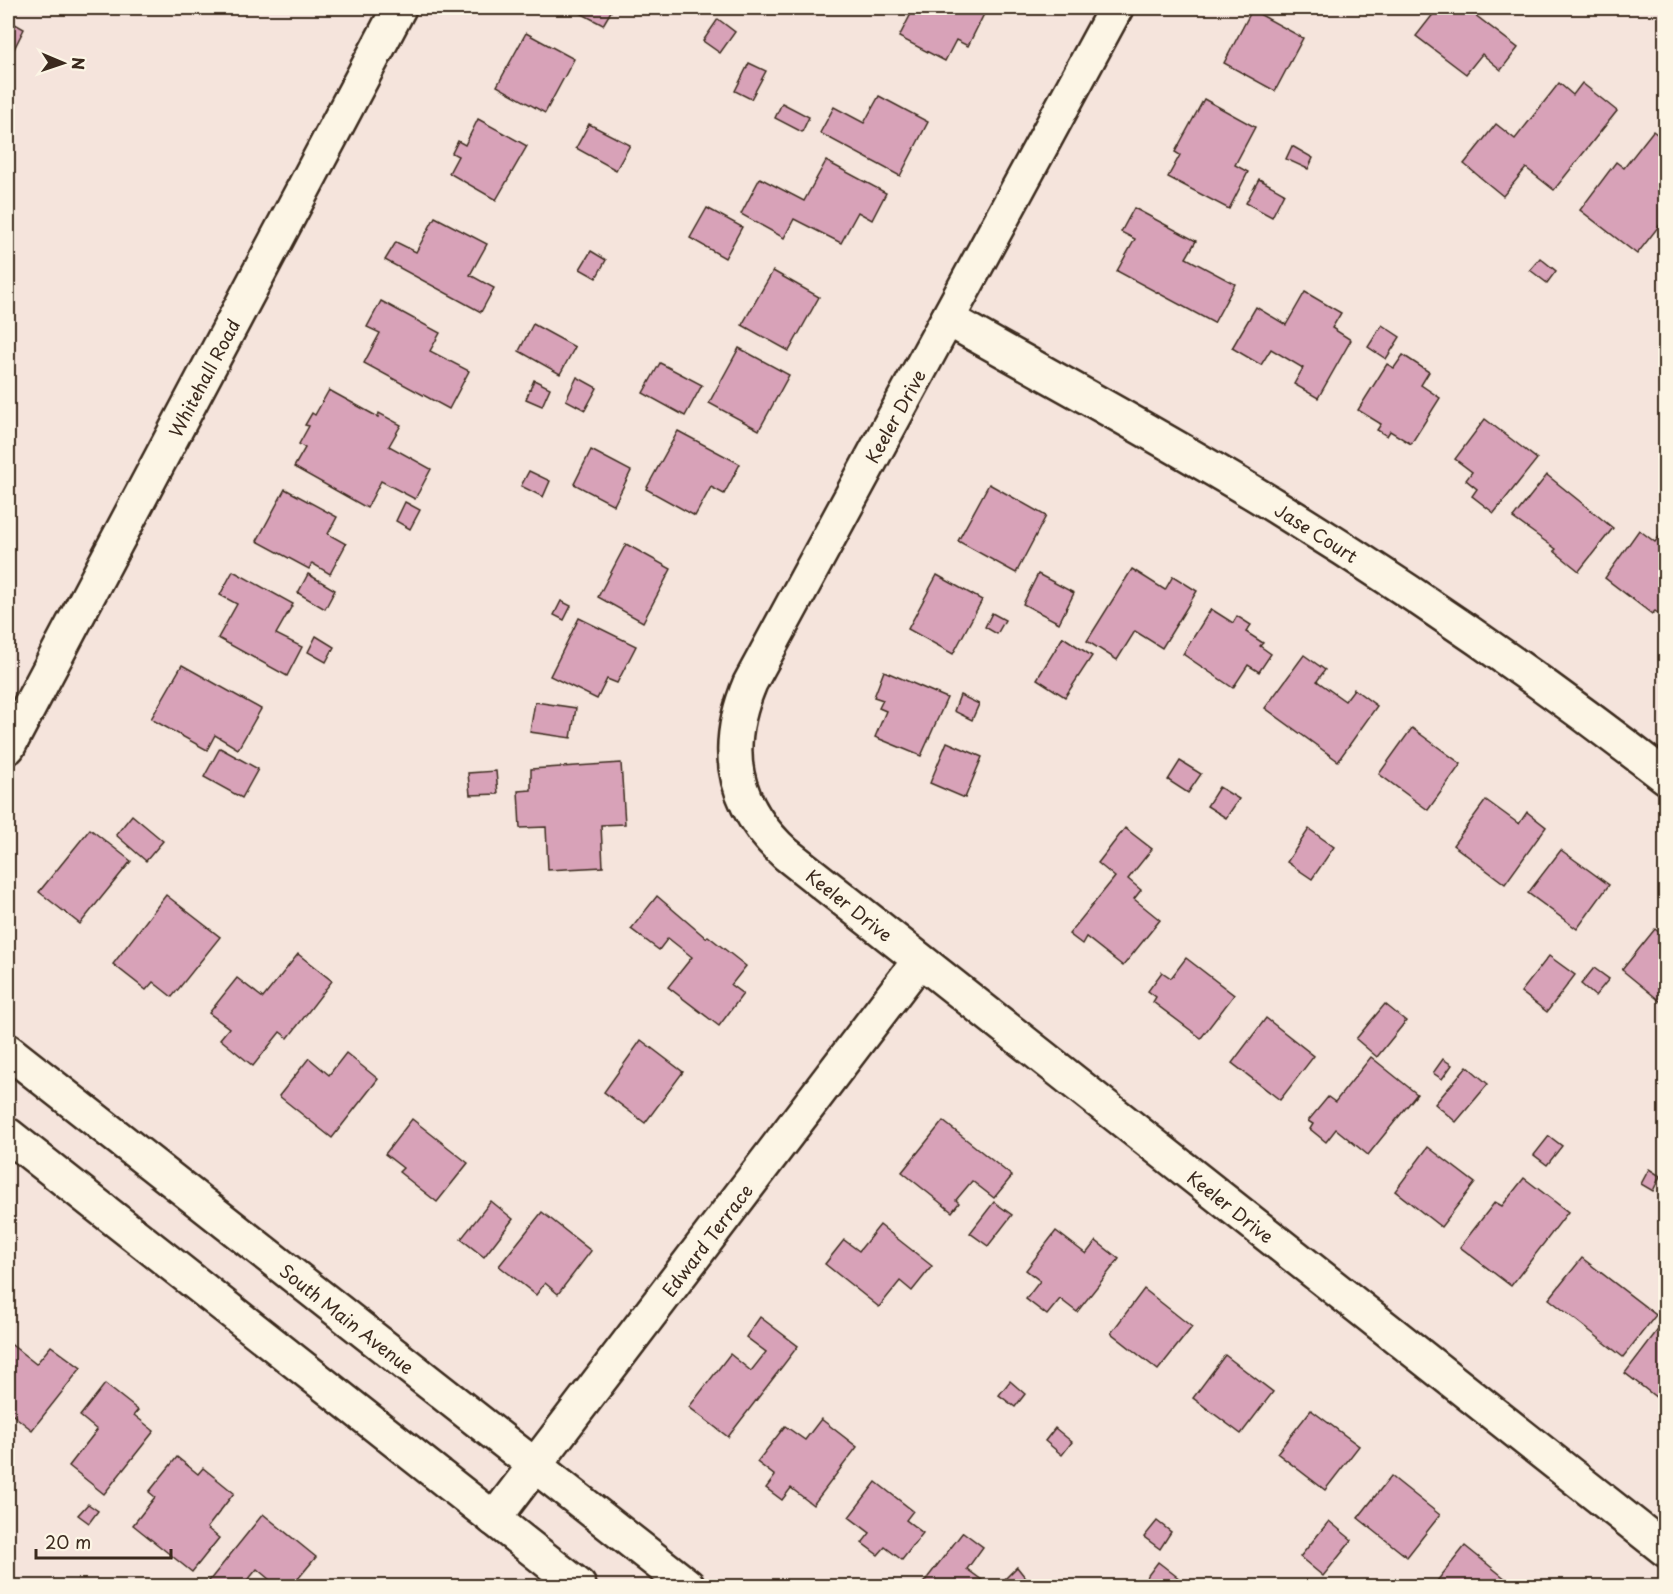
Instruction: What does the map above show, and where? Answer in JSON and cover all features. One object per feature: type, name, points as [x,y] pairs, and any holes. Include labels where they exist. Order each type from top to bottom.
[{"type":"street","name":"Whitehall Road","points":[[8,747],[399,8]]},
{"type":"street","name":"Keeler Drive","points":[[1116,8],[750,683],[737,719],[736,775],[749,811],[759,827],[786,854],[1665,1550]]},
{"type":"street","name":"Jase Court","points":[[948,319],[1145,429],[1389,578],[1580,711],[1665,777]]},
{"type":"street","name":"Edward Terrace","points":[[494,1519],[919,961]]},
{"type":"street","name":"South Main Avenue","points":[[8,1051],[688,1587]]},
{"type":"street","points":[[8,1135],[579,1587]]},
{"type":"building","points":[[571,8],[613,8],[603,25]]},
{"type":"building","points":[[914,8],[976,8],[985,12],[968,46],[956,40],[945,61],[899,37]]},
{"type":"building","points":[[1438,8],[1466,8],[1518,48],[1501,70],[1482,54],[1466,74],[1416,36]]},
{"type":"building","points":[[1252,10],[1303,38],[1275,91],[1224,63]]},
{"type":"building","points":[[718,19],[735,32],[720,53],[703,41]]},
{"type":"building","points":[[8,20],[24,29],[8,61]]},
{"type":"building","points":[[526,33],[574,59],[545,113],[497,86]]},
{"type":"building","points":[[749,63],[766,71],[751,99],[735,91]]},
{"type":"building","points":[[1559,83],[1573,95],[1582,83],[1617,111],[1554,190],[1526,168],[1503,196],[1464,164],[1496,124],[1515,139]]},
{"type":"building","points":[[879,96],[928,122],[900,176],[820,133],[834,107],[864,123]]},
{"type":"building","points":[[1204,99],[1255,127],[1235,165],[1248,172],[1229,209],[1168,177],[1180,155],[1175,152]]},
{"type":"building","points":[[782,103],[809,117],[802,132],[775,118]]},
{"type":"building","points":[[478,119],[527,146],[496,200],[449,173],[458,156],[452,153],[458,141],[465,145]]},
{"type":"building","points":[[589,124],[630,145],[616,170],[576,148]]},
{"type":"building","points":[[1653,131],[1666,141],[1666,217],[1637,254],[1580,210],[1616,162],[1624,168]]},
{"type":"building","points":[[1292,146],[1313,158],[1308,169],[1286,159]]},
{"type":"building","points":[[826,161],[886,193],[872,220],[858,212],[841,243],[794,219],[784,238],[741,214],[760,178],[804,201]]},
{"type":"building","points":[[1259,179],[1284,193],[1272,217],[1246,203]]},
{"type":"building","points":[[707,208],[742,227],[725,258],[690,238]]},
{"type":"building","points":[[1134,208],[1196,241],[1186,258],[1235,284],[1214,323],[1117,271],[1135,239],[1121,232]]},
{"type":"building","points":[[435,217],[487,244],[470,275],[494,288],[481,312],[385,260],[396,242],[416,252]]},
{"type":"building","points":[[591,251],[606,260],[596,278],[580,269]]},
{"type":"building","points":[[1540,258],[1556,271],[1547,283],[1530,270]]},
{"type":"building","points":[[773,271],[819,297],[789,351],[742,325]]},
{"type":"building","points":[[1305,292],[1341,313],[1332,328],[1351,340],[1318,398],[1294,384],[1303,368],[1271,349],[1261,365],[1232,348],[1256,307],[1286,325]]},
{"type":"building","points":[[381,301],[440,333],[430,351],[469,371],[449,409],[364,363],[380,333],[367,327]]},
{"type":"building","points":[[533,324],[575,347],[560,374],[519,351]]},
{"type":"building","points":[[1382,325],[1400,337],[1386,359],[1368,347]]},
{"type":"building","points":[[739,348],[789,375],[759,430],[709,403]]},
{"type":"building","points":[[1403,355],[1429,372],[1421,385],[1440,398],[1411,444],[1390,431],[1387,436],[1377,430],[1381,424],[1358,410],[1387,364],[1394,368]]},
{"type":"building","points":[[660,363],[702,385],[685,416],[643,393]]},
{"type":"building","points":[[577,377],[597,388],[585,410],[566,400]]},
{"type":"building","points":[[534,380],[550,388],[542,406],[526,399]]},
{"type":"building","points":[[329,390],[378,417],[379,413],[401,425],[389,446],[431,469],[415,499],[381,481],[367,508],[294,467],[305,448],[299,444],[309,426],[305,425],[312,413],[315,415]]},
{"type":"building","points":[[1485,419],[1537,459],[1494,513],[1472,496],[1477,489],[1466,480],[1472,472],[1455,459]]},
{"type":"building","points":[[678,431],[740,464],[724,494],[711,487],[695,516],[646,489]]},
{"type":"building","points":[[591,450],[631,471],[614,505],[574,484]]},
{"type":"building","points":[[529,471],[550,481],[543,497],[521,486]]},
{"type":"building","points":[[1547,475],[1613,528],[1579,571],[1554,551],[1556,549],[1513,518]]},
{"type":"building","points":[[989,484],[1046,516],[1016,573],[958,541]]},
{"type":"building","points":[[285,489],[337,517],[328,534],[346,544],[330,574],[312,563],[309,569],[257,541]]},
{"type":"building","points":[[405,502],[420,510],[410,529],[396,521]]},
{"type":"building","points":[[1666,528],[1666,613],[1663,617],[1655,611],[1652,614],[1605,578],[1639,530],[1655,542]]},
{"type":"building","points":[[626,544],[671,569],[643,622],[598,597]]},
{"type":"building","points":[[1132,569],[1165,590],[1173,576],[1197,591],[1162,648],[1135,631],[1117,660],[1087,641]]},
{"type":"building","points":[[233,571],[293,604],[276,634],[302,647],[287,676],[218,638],[237,604],[220,595]]},
{"type":"building","points":[[308,574],[335,590],[325,609],[298,593]]},
{"type":"building","points":[[1038,574],[1074,593],[1059,623],[1023,604]]},
{"type":"building","points":[[937,575],[982,600],[953,654],[908,629]]},
{"type":"building","points":[[561,601],[571,606],[564,620],[554,615]]},
{"type":"building","points":[[1211,609],[1233,623],[1237,616],[1251,625],[1246,632],[1263,643],[1260,646],[1271,654],[1259,672],[1248,665],[1233,688],[1183,654]]},
{"type":"building","points":[[992,613],[1005,620],[997,634],[985,627]]},
{"type":"building","points":[[579,618],[636,646],[617,683],[607,679],[597,699],[550,676]]},
{"type":"building","points":[[316,636],[334,647],[326,662],[308,652]]},
{"type":"building","points":[[1063,637],[1092,656],[1065,697],[1037,679]]},
{"type":"building","points":[[1304,655],[1325,670],[1317,681],[1345,701],[1354,689],[1377,706],[1338,761],[1265,708]]},
{"type":"building","points":[[182,665],[261,709],[238,749],[215,735],[207,750],[151,719]]},
{"type":"building","points":[[884,671],[947,698],[921,756],[875,737],[886,711],[879,708],[883,700],[874,697]]},
{"type":"building","points":[[960,695],[979,704],[972,720],[954,711]]},
{"type":"building","points":[[535,702],[576,708],[571,738],[530,732]]},
{"type":"building","points":[[1412,728],[1461,764],[1428,810],[1379,774]]},
{"type":"building","points":[[947,742],[982,757],[965,798],[930,783]]},
{"type":"building","points":[[220,748],[258,769],[242,798],[204,777]]},
{"type":"building","points":[[1180,761],[1201,774],[1188,793],[1168,780]]},
{"type":"building","points":[[621,763],[625,824],[601,825],[603,867],[548,870],[546,827],[520,828],[518,791],[531,790],[531,769]]},
{"type":"building","points":[[496,771],[498,794],[470,795],[468,773]]},
{"type":"building","points":[[1219,787],[1239,799],[1226,818],[1207,806]]},
{"type":"building","points":[[1486,800],[1519,824],[1527,812],[1546,827],[1505,884],[1453,845]]},
{"type":"building","points":[[132,815],[163,841],[146,861],[116,835]]},
{"type":"building","points":[[1125,828],[1152,849],[1128,879],[1141,890],[1134,899],[1160,920],[1123,966],[1086,937],[1082,944],[1069,934],[1115,877],[1098,863]]},
{"type":"building","points":[[90,829],[131,861],[80,924],[39,892]]},
{"type":"building","points":[[1309,829],[1334,847],[1312,879],[1287,862]]},
{"type":"building","points":[[1561,850],[1609,885],[1577,929],[1528,893]]},
{"type":"building","points":[[166,895],[220,937],[172,997],[153,982],[146,990],[113,964]]},
{"type":"building","points":[[657,896],[706,938],[708,936],[746,966],[731,985],[743,994],[719,1026],[668,987],[692,957],[668,938],[659,950],[631,929]]},
{"type":"building","points":[[1655,929],[1666,938],[1666,1006],[1622,970]]},
{"type":"building","points":[[298,954],[332,981],[288,1038],[280,1032],[253,1066],[220,1039],[229,1028],[209,1013],[237,978],[263,998]]},
{"type":"building","points":[[1549,956],[1575,975],[1547,1012],[1521,992]]},
{"type":"building","points":[[1186,958],[1234,995],[1201,1038],[1153,1002],[1156,997],[1148,991],[1162,972],[1171,978]]},
{"type":"building","points":[[1594,968],[1609,979],[1595,996],[1581,984]]},
{"type":"building","points":[[1385,1004],[1406,1021],[1377,1057],[1356,1039]]},
{"type":"building","points":[[1266,1018],[1314,1056],[1280,1100],[1232,1063]]},
{"type":"building","points":[[641,1040],[683,1072],[645,1123],[604,1092]]},
{"type":"building","points":[[346,1053],[378,1079],[332,1138],[279,1096],[309,1058],[329,1075]]},
{"type":"building","points":[[1371,1057],[1417,1094],[1368,1155],[1336,1129],[1326,1142],[1310,1129],[1313,1124],[1308,1121],[1328,1097],[1335,1102]]},
{"type":"building","points":[[1443,1059],[1452,1065],[1442,1079],[1433,1073]]},
{"type":"building","points":[[1467,1066],[1488,1084],[1456,1122],[1435,1104]]},
{"type":"building","points":[[412,1119],[468,1163],[437,1202],[399,1172],[403,1168],[385,1154]]},
{"type":"building","points":[[943,1121],[1012,1176],[994,1198],[972,1181],[956,1200],[959,1203],[952,1212],[902,1172]]},
{"type":"building","points":[[1549,1136],[1562,1146],[1547,1165],[1534,1155]]},
{"type":"building","points":[[1428,1147],[1475,1183],[1441,1227],[1395,1191]]},
{"type":"building","points":[[1649,1169],[1660,1176],[1653,1191],[1641,1184]]},
{"type":"building","points":[[1524,1178],[1568,1212],[1511,1286],[1460,1247],[1495,1202],[1502,1206]]},
{"type":"building","points":[[491,1201],[513,1219],[484,1257],[461,1239]]},
{"type":"building","points":[[994,1202],[1012,1215],[988,1246],[970,1233]]},
{"type":"building","points":[[542,1212],[591,1251],[558,1294],[545,1283],[536,1295],[499,1266]]},
{"type":"building","points":[[880,1225],[932,1266],[912,1291],[900,1281],[879,1307],[825,1264],[844,1240],[859,1251]]},
{"type":"building","points":[[1056,1231],[1086,1254],[1096,1241],[1119,1259],[1077,1312],[1060,1299],[1047,1315],[1026,1299],[1040,1281],[1026,1270]]},
{"type":"building","points":[[1582,1258],[1656,1315],[1623,1357],[1549,1299]]},
{"type":"building","points":[[1144,1289],[1192,1327],[1158,1370],[1111,1333]]},
{"type":"building","points":[[760,1317],[798,1346],[728,1437],[689,1407],[730,1354],[751,1371],[766,1352],[746,1337]]},
{"type":"building","points":[[1660,1327],[1666,1331],[1666,1405],[1625,1373]]},
{"type":"building","points":[[8,1342],[36,1364],[51,1346],[81,1368],[32,1430],[8,1411]]},
{"type":"building","points":[[1225,1355],[1273,1392],[1241,1434],[1193,1398]]},
{"type":"building","points":[[1010,1381],[1025,1394],[1015,1407],[999,1395]]},
{"type":"building","points":[[105,1384],[138,1410],[134,1415],[154,1431],[104,1494],[69,1466],[97,1430],[80,1416]]},
{"type":"building","points":[[1311,1410],[1359,1446],[1325,1490],[1277,1453]]},
{"type":"building","points":[[821,1419],[857,1447],[813,1505],[791,1488],[782,1500],[766,1488],[775,1476],[757,1462],[785,1426],[805,1440]]},
{"type":"building","points":[[1055,1428],[1072,1442],[1062,1455],[1045,1441]]},
{"type":"building","points":[[177,1457],[198,1474],[203,1468],[234,1493],[207,1528],[219,1538],[192,1572],[133,1525],[155,1497],[149,1492]]},
{"type":"building","points":[[1391,1476],[1440,1515],[1407,1557],[1358,1518]]},
{"type":"building","points":[[876,1482],[913,1511],[906,1520],[923,1533],[902,1560],[885,1547],[878,1555],[862,1543],[870,1533],[849,1517]]},
{"type":"building","points":[[88,1504],[98,1511],[89,1523],[78,1515]]},
{"type":"building","points":[[263,1514],[316,1557],[292,1586],[265,1586],[270,1580],[257,1569],[243,1586],[205,1586]]},
{"type":"building","points":[[1157,1521],[1171,1532],[1160,1549],[1144,1537]]},
{"type":"building","points":[[1329,1521],[1352,1540],[1323,1576],[1300,1557]]},
{"type":"building","points":[[963,1532],[983,1547],[967,1569],[990,1586],[921,1586]]},
{"type":"building","points":[[1465,1546],[1512,1584],[1510,1586],[1433,1586]]},
{"type":"building","points":[[1158,1562],[1180,1579],[1174,1586],[1140,1586]]},
{"type":"building","points":[[1017,1567],[1028,1581],[1022,1586],[1008,1586],[1003,1581]]}]
